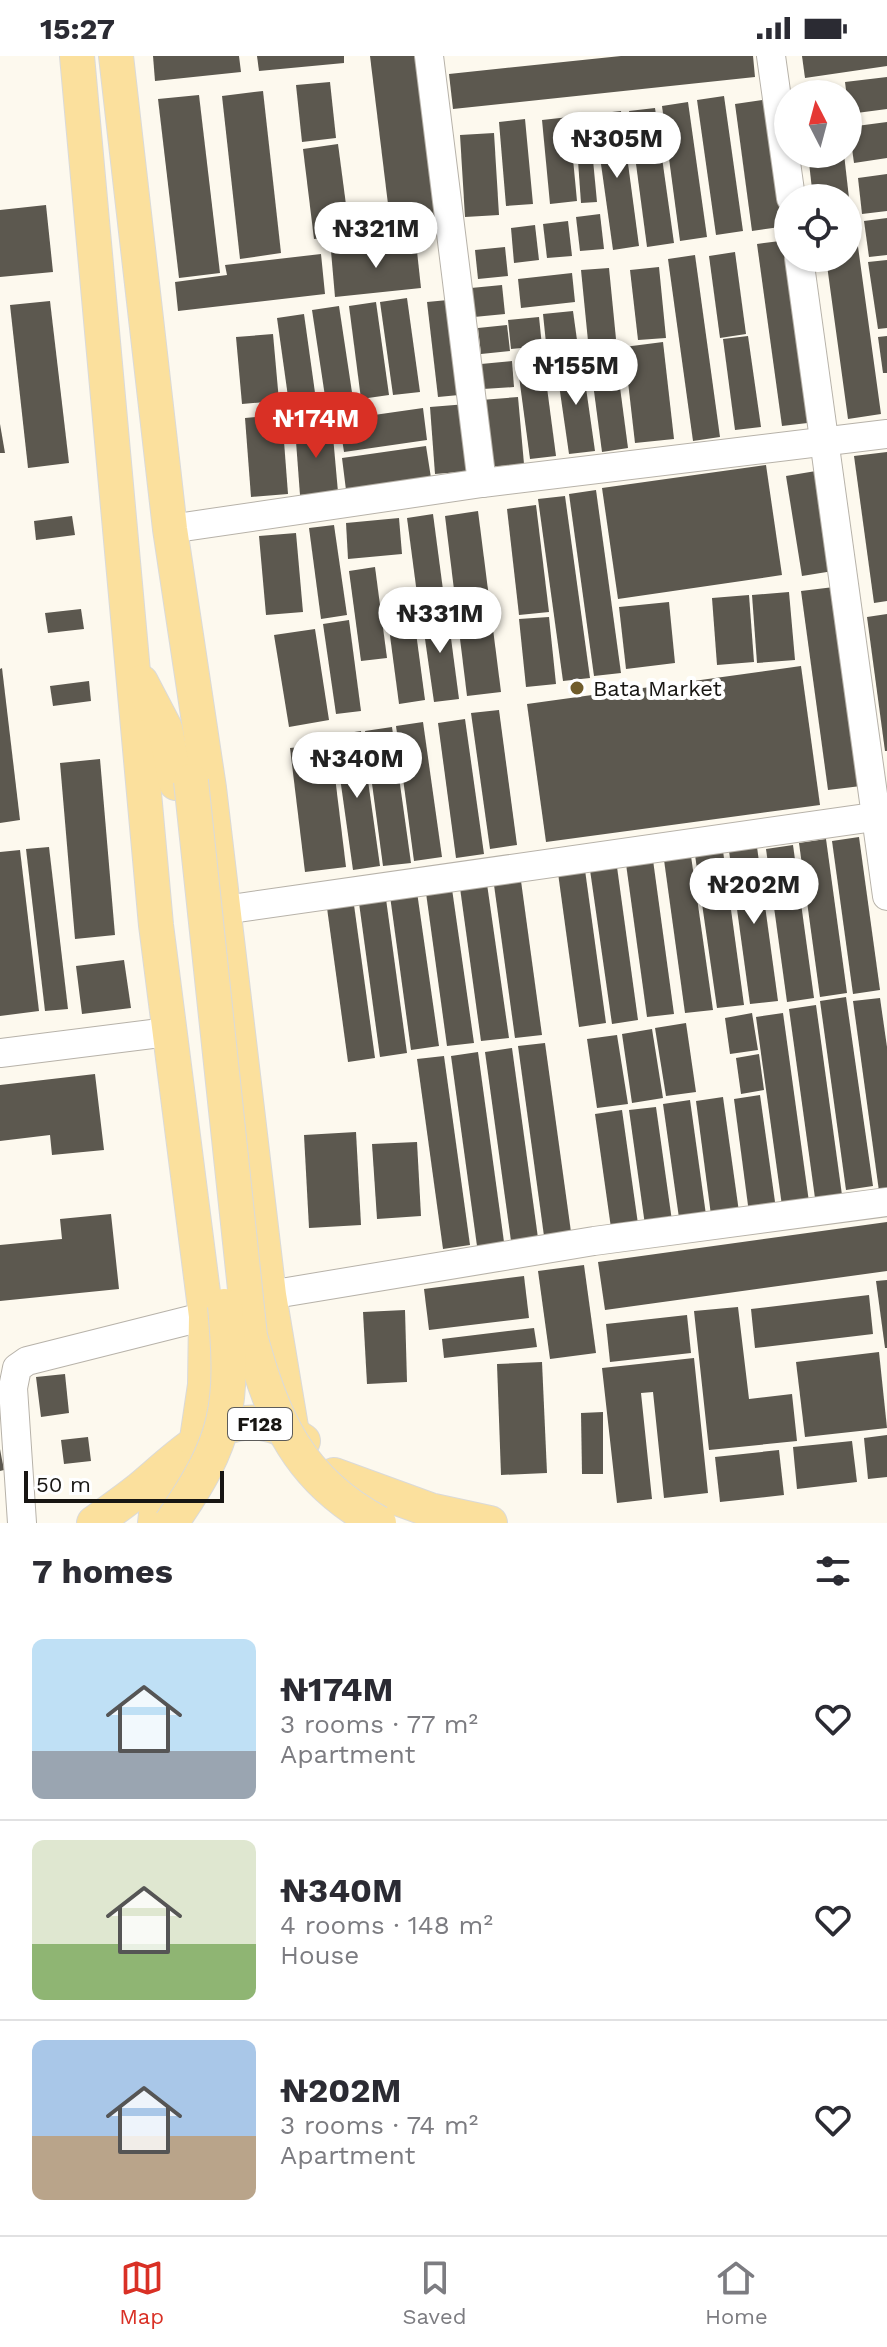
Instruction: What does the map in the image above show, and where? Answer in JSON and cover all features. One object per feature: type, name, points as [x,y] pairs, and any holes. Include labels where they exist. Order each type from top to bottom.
[{"type":"main road","points":[[77,56],[168,1032],[206,1316],[205,1385],[187,1448],[159,1488],[155,1523]]},
{"type":"main road","points":[[116,56],[170,529],[191,660],[224,910],[269,1295],[292,1433]]},
{"type":"main road","points":[[171,1523],[218,1445],[229,1401],[230,1362],[183,782],[183,724],[191,660]]},
{"type":"main road","points":[[134,669],[165,728],[183,782],[250,1336],[268,1401],[300,1456],[328,1488],[379,1523]]},
{"type":"main road","name":"F128","points":[[94,1523],[187,1448],[220,1429],[251,1423],[292,1433],[317,1451],[334,1475],[343,1502],[343,1523]]},
{"type":"main road","name":"F128","points":[[334,1475],[430,1510],[490,1523]]},
{"type":"lane","points":[[429,56],[482,483]]},
{"type":"lane","points":[[771,56],[789,184]]},
{"type":"lane","points":[[801,272],[882,816],[887,896]]},
{"type":"lane","points":[[170,529],[482,483],[887,434]]},
{"type":"lane","points":[[224,910],[882,816]]},
{"type":"lane","points":[[0,1053],[168,1032]]},
{"type":"lane","points":[[22,1523],[13,1388],[17,1368],[27,1361],[206,1316],[269,1295],[594,1241],[887,1202]]},
{"type":"building","points":[[153,56],[239,56],[241,72],[155,81]]},
{"type":"building","points":[[257,56],[344,56],[344,63],[259,71]]},
{"type":"building","points":[[370,56],[418,56],[437,224],[391,229]]},
{"type":"building","points":[[621,56],[753,56],[755,77],[453,109],[449,74]]},
{"type":"building","points":[[802,56],[887,56],[887,66],[805,78]]},
{"type":"building","points":[[887,77],[887,109],[862,112],[862,80]]},
{"type":"building","points":[[330,82],[336,138],[302,142],[296,85]]},
{"type":"building","points":[[263,91],[281,253],[240,259],[222,96]]},
{"type":"building","points":[[199,95],[220,273],[179,278],[158,99]]},
{"type":"building","points":[[724,96],[743,231],[716,235],[697,100]]},
{"type":"building","points":[[770,99],[774,168],[779,168],[781,184],[774,184],[774,228],[752,231],[735,104]]},
{"type":"building","points":[[688,102],[707,237],[680,241],[662,106]]},
{"type":"building","points":[[655,108],[674,243],[647,247],[629,111]]},
{"type":"building","points":[[621,111],[639,246],[613,250],[594,114]]},
{"type":"building","points":[[587,115],[590,157],[575,158],[572,116]]},
{"type":"building","points":[[569,117],[577,201],[550,204],[542,120]]},
{"type":"building","points":[[525,119],[533,204],[506,206],[499,122]]},
{"type":"building","points":[[887,122],[887,158],[862,162],[862,125]]},
{"type":"building","points":[[494,133],[499,215],[465,217],[460,135]]},
{"type":"building","points":[[338,144],[350,235],[314,239],[303,149]]},
{"type":"building","points":[[593,160],[597,202],[581,203],[578,161]]},
{"type":"building","points":[[810,168],[846,168],[847,184],[811,184]]},
{"type":"building","points":[[887,174],[887,211],[862,214],[862,184],[859,184],[858,178]]},
{"type":"building","points":[[46,205],[53,272],[0,277],[0,210]]},
{"type":"building","points":[[600,214],[604,249],[580,251],[576,217]]},
{"type":"building","points":[[887,218],[887,255],[869,257],[864,221]]},
{"type":"building","points":[[568,221],[572,256],[547,258],[543,224]]},
{"type":"building","points":[[535,225],[539,260],[514,263],[511,228]]},
{"type":"building","points":[[416,242],[421,288],[335,297],[331,251]]},
{"type":"building","points":[[774,242],[774,272],[793,272],[816,422],[782,426],[757,244]]},
{"type":"building","points":[[505,247],[508,276],[478,279],[475,250]]},
{"type":"building","points":[[735,252],[746,334],[720,338],[709,256]]},
{"type":"building","points":[[321,254],[325,294],[178,311],[175,282],[227,275],[225,265]]},
{"type":"building","points":[[695,255],[720,437],[693,441],[668,259]]},
{"type":"building","points":[[887,260],[887,328],[878,329],[868,262]]},
{"type":"building","points":[[659,267],[666,338],[638,340],[630,270]]},
{"type":"building","points":[[609,268],[616,339],[588,341],[581,270]]},
{"type":"building","points":[[828,272],[861,272],[881,414],[848,419]]},
{"type":"building","points":[[572,273],[575,302],[521,308],[518,279]]},
{"type":"building","points":[[502,285],[505,314],[474,317],[471,288]]},
{"type":"building","points":[[407,298],[420,392],[393,395],[380,302]]},
{"type":"building","points":[[448,300],[459,395],[438,397],[427,302]]},
{"type":"building","points":[[50,301],[69,463],[28,468],[10,305]]},
{"type":"building","points":[[376,302],[389,395],[361,399],[349,306]]},
{"type":"building","points":[[339,306],[353,399],[326,403],[312,310]]},
{"type":"building","points":[[573,311],[577,340],[546,343],[543,314]]},
{"type":"building","points":[[304,314],[317,407],[290,411],[277,318]]},
{"type":"building","points":[[539,317],[542,346],[511,349],[508,320]]},
{"type":"building","points":[[507,325],[510,351],[481,354],[478,328]]},
{"type":"building","points":[[273,334],[279,401],[242,404],[236,337]]},
{"type":"building","points":[[748,336],[761,427],[735,430],[723,339]]},
{"type":"building","points":[[887,336],[887,373],[883,373],[878,337]]},
{"type":"building","points":[[663,342],[674,439],[635,443],[624,347]]},
{"type":"building","points":[[616,357],[628,448],[602,452],[590,361]]},
{"type":"building","points":[[582,360],[595,451],[569,454],[556,364]]},
{"type":"building","points":[[512,361],[514,387],[483,389],[481,364]]},
{"type":"building","points":[[544,365],[556,456],[530,459],[518,369]]},
{"type":"building","points":[[518,397],[524,464],[487,467],[481,400]]},
{"type":"building","points":[[467,404],[472,471],[435,474],[430,407]]},
{"type":"building","points":[[423,408],[427,440],[344,452],[339,420]]},
{"type":"building","points":[[282,415],[288,494],[251,497],[245,418]]},
{"type":"building","points":[[0,424],[5,453],[0,453]]},
{"type":"building","points":[[332,425],[338,492],[300,495],[295,428]]},
{"type":"building","points":[[426,446],[431,478],[346,490],[342,458]]},
{"type":"building","points":[[887,452],[887,601],[874,603],[854,456]]},
{"type":"building","points":[[766,465],[782,575],[618,599],[602,488]]},
{"type":"building","points":[[816,471],[833,571],[802,576],[786,476]]},
{"type":"building","points":[[596,490],[621,673],[594,676],[569,494]]},
{"type":"building","points":[[565,496],[590,678],[563,681],[538,499]]},
{"type":"building","points":[[536,505],[549,612],[519,615],[507,509]]},
{"type":"building","points":[[478,511],[501,692],[467,696],[445,516]]},
{"type":"building","points":[[433,514],[445,605],[419,609],[407,518]]},
{"type":"building","points":[[72,516],[75,535],[36,540],[34,521]]},
{"type":"building","points":[[399,518],[402,554],[348,559],[346,523]]},
{"type":"building","points":[[334,525],[347,615],[321,619],[309,528]]},
{"type":"building","points":[[296,533],[303,612],[266,615],[259,536]]},
{"type":"building","points":[[375,567],[387,658],[361,661],[349,571]]},
{"type":"building","points":[[834,587],[861,786],[828,790],[801,591]]},
{"type":"building","points":[[789,592],[795,660],[757,663],[752,595]]},
{"type":"building","points":[[749,595],[754,662],[717,665],[712,598]]},
{"type":"building","points":[[669,602],[675,663],[626,669],[619,607]]},
{"type":"building","points":[[447,608],[459,699],[434,702],[421,611]]},
{"type":"building","points":[[81,609],[84,629],[48,633],[45,613]]},
{"type":"building","points":[[413,610],[425,700],[399,704],[387,613]]},
{"type":"building","points":[[887,614],[887,751],[885,751],[867,617]]},
{"type":"building","points":[[549,617],[556,684],[526,687],[519,619]]},
{"type":"building","points":[[349,620],[361,711],[336,714],[323,624]]},
{"type":"building","points":[[315,629],[329,720],[289,727],[274,635]]},
{"type":"building","points":[[801,666],[820,805],[546,842],[527,704]]},
{"type":"building","points":[[0,669],[20,820],[0,823]]},
{"type":"building","points":[[89,681],[91,701],[53,706],[50,686]]},
{"type":"building","points":[[499,710],[517,845],[490,849],[471,713]]},
{"type":"building","points":[[465,719],[484,854],[456,858],[438,723]]},
{"type":"building","points":[[423,722],[442,857],[414,861],[396,726]]},
{"type":"building","points":[[392,727],[411,863],[383,866],[365,731]]},
{"type":"building","points":[[361,731],[380,866],[353,870],[334,735]]},
{"type":"building","points":[[331,744],[346,867],[305,872],[290,748]]},
{"type":"building","points":[[100,759],[115,935],[75,939],[60,763]]},
{"type":"building","points":[[859,837],[880,990],[853,994],[832,841]]},
{"type":"building","points":[[826,839],[847,993],[820,997],[799,843]]},
{"type":"building","points":[[793,845],[814,998],[787,1002],[766,849]]},
{"type":"building","points":[[49,847],[68,1009],[45,1011],[26,849]]},
{"type":"building","points":[[757,847],[778,1001],[750,1004],[729,851]]},
{"type":"building","points":[[20,850],[39,1011],[0,1016],[0,852]]},
{"type":"building","points":[[723,851],[744,1005],[717,1008],[695,855]]},
{"type":"building","points":[[691,856],[713,1010],[685,1013],[664,860]]},
{"type":"building","points":[[653,860],[674,1014],[647,1017],[626,864]]},
{"type":"building","points":[[617,867],[638,1020],[612,1024],[590,870]]},
{"type":"building","points":[[585,870],[606,1023],[579,1027],[558,873]]},
{"type":"building","points":[[521,881],[542,1035],[515,1038],[494,885]]},
{"type":"building","points":[[487,884],[509,1038],[481,1041],[460,888]]},
{"type":"building","points":[[452,889],[474,1043],[447,1046],[426,893]]},
{"type":"building","points":[[417,892],[439,1046],[411,1050],[390,896]]},
{"type":"building","points":[[386,899],[407,1053],[380,1057],[359,903]]},
{"type":"building","points":[[354,905],[375,1058],[348,1062],[327,908]]},
{"type":"building","points":[[124,960],[131,1008],[82,1014],[76,966]]},
{"type":"building","points":[[846,997],[873,1186],[846,1190],[820,1001]]},
{"type":"building","points":[[880,998],[887,1047],[887,1190],[879,1191],[853,1001]]},
{"type":"building","points":[[816,1005],[842,1195],[815,1198],[789,1009]]},
{"type":"building","points":[[752,1013],[758,1050],[730,1054],[725,1018]]},
{"type":"building","points":[[783,1013],[809,1202],[782,1206],[756,1017]]},
{"type":"building","points":[[686,1023],[696,1092],[666,1096],[655,1028]]},
{"type":"building","points":[[652,1029],[663,1098],[632,1103],[622,1034]]},
{"type":"building","points":[[617,1035],[628,1104],[597,1108],[587,1039]]},
{"type":"building","points":[[545,1043],[571,1232],[544,1236],[518,1046]]},
{"type":"building","points":[[512,1048],[538,1238],[511,1241],[485,1052]]},
{"type":"building","points":[[478,1052],[504,1242],[477,1246],[451,1056]]},
{"type":"building","points":[[759,1054],[764,1090],[741,1094],[736,1058]]},
{"type":"building","points":[[444,1056],[470,1245],[443,1249],[417,1059]]},
{"type":"building","points":[[95,1074],[104,1150],[52,1155],[50,1135],[0,1141],[0,1085]]},
{"type":"building","points":[[760,1095],[776,1209],[749,1213],[734,1099]]},
{"type":"building","points":[[723,1097],[739,1212],[711,1215],[696,1101]]},
{"type":"building","points":[[690,1100],[706,1215],[679,1218],[663,1104]]},
{"type":"building","points":[[656,1107],[672,1221],[645,1225],[629,1110]]},
{"type":"building","points":[[622,1110],[638,1224],[611,1228],[595,1114]]},
{"type":"building","points":[[356,1132],[361,1225],[309,1228],[304,1135]]},
{"type":"building","points":[[417,1142],[421,1216],[377,1219],[372,1144]]},
{"type":"building","points":[[111,1214],[119,1289],[0,1301],[0,1245],[62,1239],[60,1219]]},
{"type":"building","points":[[887,1222],[887,1271],[605,1310],[598,1262]]},
{"type":"building","points":[[584,1265],[596,1353],[550,1359],[538,1271]]},
{"type":"building","points":[[524,1276],[529,1318],[429,1330],[424,1289]]},
{"type":"building","points":[[887,1280],[887,1348],[885,1348],[876,1281]]},
{"type":"building","points":[[869,1295],[873,1334],[755,1348],[751,1309]]},
{"type":"building","points":[[738,1307],[749,1399],[792,1394],[797,1441],[709,1450],[694,1311]]},
{"type":"building","points":[[405,1310],[407,1382],[367,1384],[363,1312]]},
{"type":"building","points":[[687,1315],[691,1353],[610,1362],[606,1324]]},
{"type":"building","points":[[534,1328],[537,1347],[444,1358],[442,1339]]},
{"type":"building","points":[[879,1352],[887,1428],[805,1437],[796,1362]]},
{"type":"building","points":[[694,1358],[708,1493],[664,1498],[653,1392],[641,1393],[652,1499],[617,1503],[602,1368]]},
{"type":"building","points":[[542,1362],[547,1473],[501,1475],[497,1364]]},
{"type":"building","points":[[65,1374],[69,1413],[41,1417],[36,1377]]},
{"type":"building","points":[[603,1412],[603,1474],[582,1474],[581,1413]]},
{"type":"building","points":[[887,1435],[887,1477],[868,1479],[864,1438]]},
{"type":"building","points":[[88,1437],[91,1461],[64,1464],[61,1440]]},
{"type":"building","points":[[852,1441],[857,1482],[797,1489],[793,1447]]},
{"type":"building","points":[[0,1449],[4,1470],[0,1471]]},
{"type":"building","points":[[779,1450],[784,1495],[720,1502],[715,1457]]},
{"type":"place","name":"Bata Market","points":[[577,688]]}]
